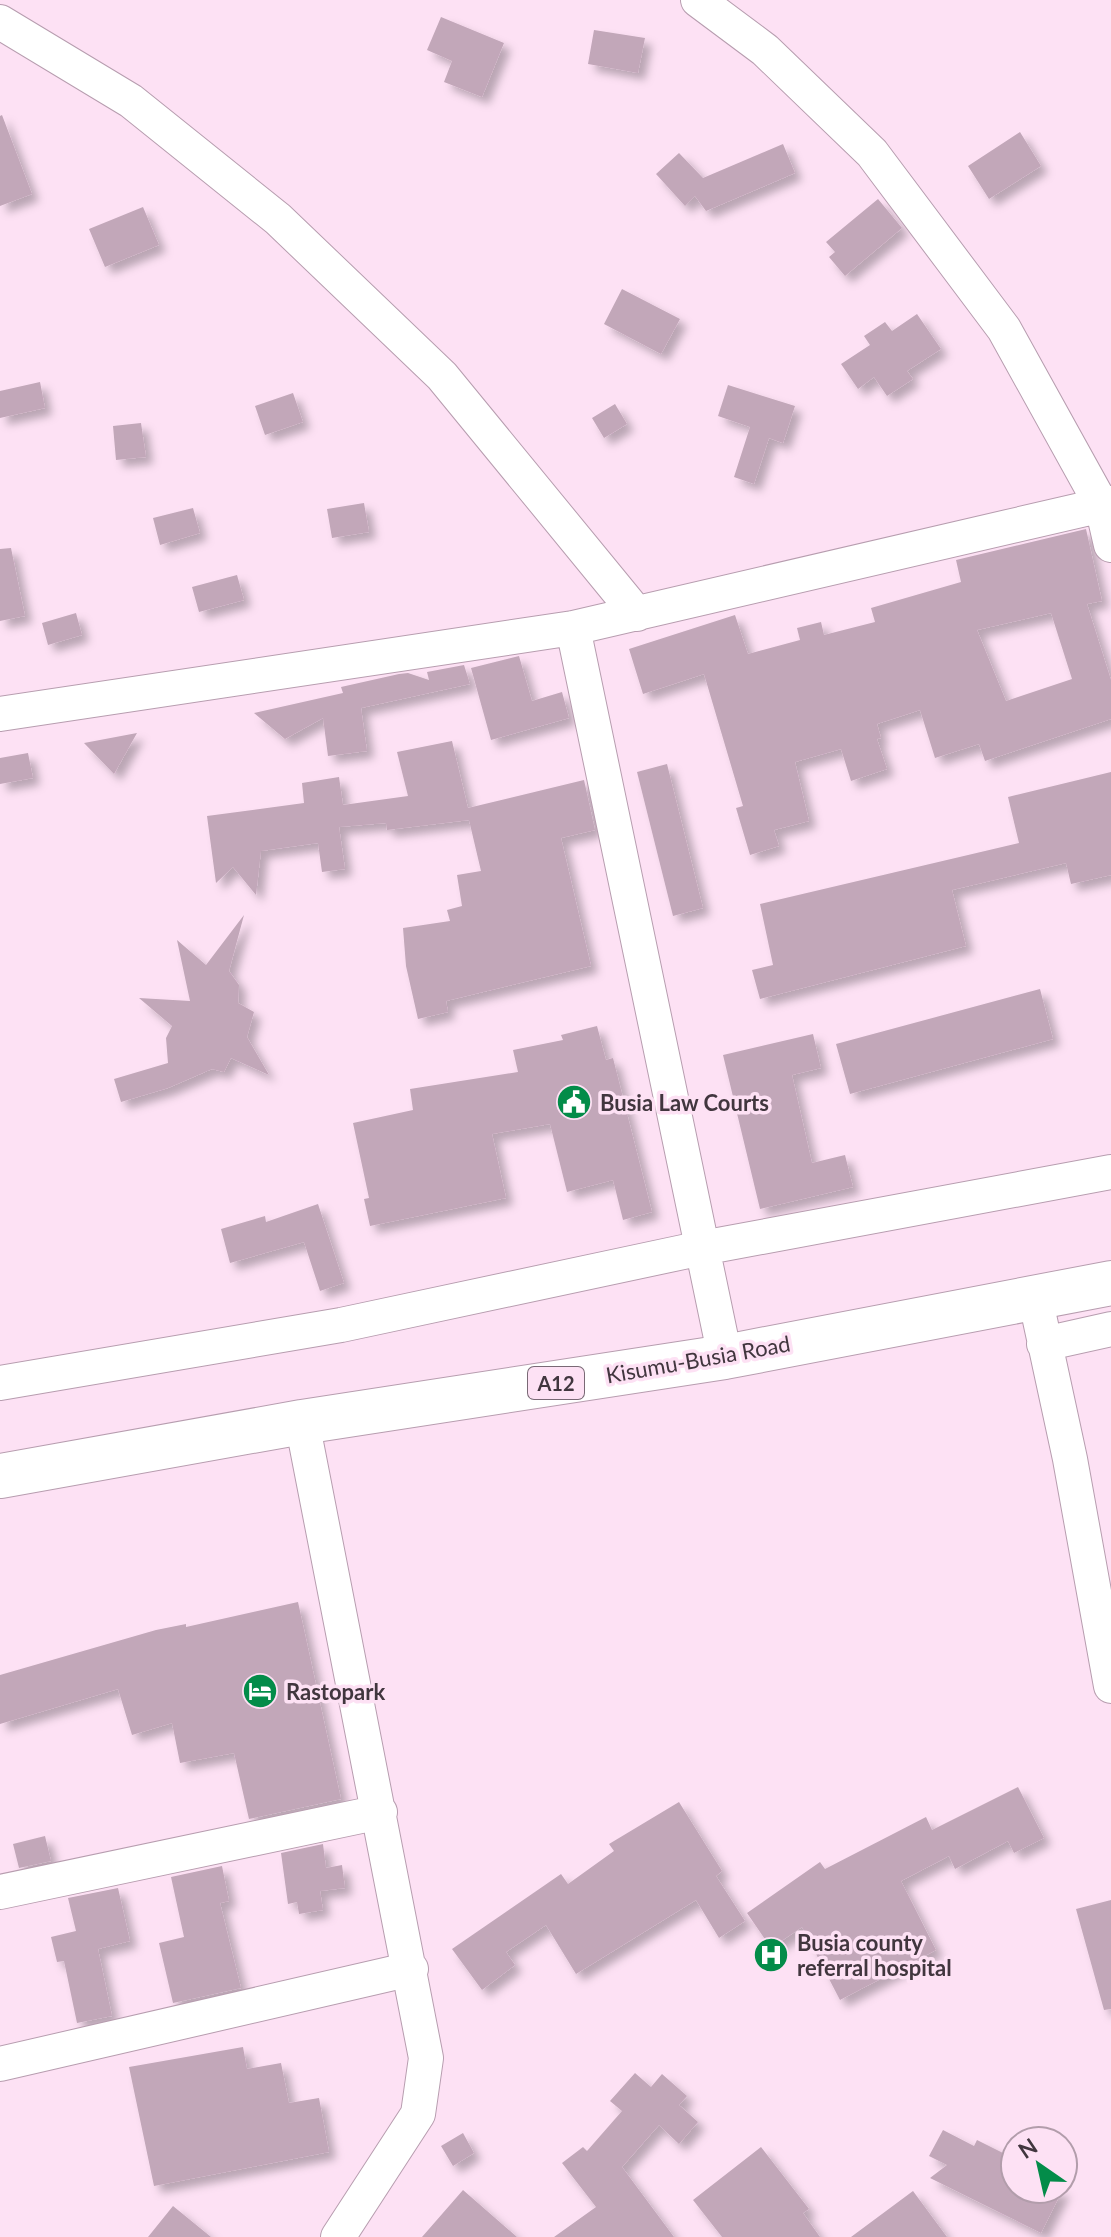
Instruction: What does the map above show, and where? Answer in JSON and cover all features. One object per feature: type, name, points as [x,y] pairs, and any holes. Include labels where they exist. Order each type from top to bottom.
[{"type":"highway","name":"Kisumu-Busia Road","points":[[0,1476],[302,1422],[725,1357],[1111,1283]]},
{"type":"street","points":[[698,0],[765,50],[872,153],[1004,329],[1106,505],[1111,545]]},
{"type":"street","points":[[0,22],[131,101],[278,219],[442,376],[637,614]]},
{"type":"street","points":[[0,714],[573,628],[1106,505]]},
{"type":"street","points":[[573,628],[725,1357]]},
{"type":"street","points":[[0,1383],[341,1325],[702,1248],[1111,1172]]},
{"type":"street","points":[[1035,1297],[1070,1459],[1111,1686]]},
{"type":"street","points":[[1044,1344],[1111,1329]]},
{"type":"street","points":[[302,1422],[426,2058],[418,2114],[338,2237]]},
{"type":"street","points":[[0,1892],[380,1812]]},
{"type":"street","points":[[0,2064],[411,1969]]},
{"type":"building","points":[[441,17],[504,43],[482,97],[444,82],[452,61],[427,50]]},
{"type":"building","points":[[594,30],[645,38],[638,73],[588,64]]},
{"type":"building","points":[[0,116],[32,194],[0,206]]},
{"type":"building","points":[[1020,132],[1041,166],[989,199],[968,166]]},
{"type":"building","points":[[783,144],[795,173],[706,211],[695,196],[685,206],[656,174],[679,153],[703,178]]},
{"type":"building","points":[[878,199],[902,228],[845,276],[829,257],[835,252],[826,242]]},
{"type":"building","points":[[143,207],[159,245],[105,267],[89,229]]},
{"type":"building","points":[[622,289],[680,319],[661,354],[604,324]]},
{"type":"building","points":[[917,314],[941,349],[907,371],[913,379],[887,396],[874,377],[858,389],[841,364],[870,345],[864,336],[885,322],[892,331]]},
{"type":"building","points":[[40,382],[45,408],[0,418],[0,391]]},
{"type":"building","points":[[728,385],[795,406],[783,443],[769,438],[754,484],[734,477],[750,427],[718,416]]},
{"type":"building","points":[[293,393],[303,422],[265,435],[255,406]]},
{"type":"building","points":[[615,404],[627,424],[604,438],[592,418]]},
{"type":"building","points":[[141,423],[146,457],[116,460],[113,426]]},
{"type":"building","points":[[364,503],[369,532],[332,538],[327,509]]},
{"type":"building","points":[[193,508],[200,533],[160,545],[153,518]]},
{"type":"building","points":[[1086,529],[1102,601],[1087,604],[1111,680],[1111,719],[985,761],[979,744],[935,758],[920,710],[877,724],[881,738],[877,739],[887,769],[851,781],[841,749],[795,762],[809,821],[774,830],[779,846],[750,855],[736,808],[743,806],[704,674],[643,694],[629,649],[735,615],[748,654],[800,640],[797,628],[821,622],[824,635],[875,622],[871,608],[961,582],[956,560]],"holes":[[[1051,613],[1072,679],[1006,701],[977,630]]]},
{"type":"building","points":[[11,548],[25,616],[0,621],[0,549]]},
{"type":"building","points":[[237,575],[244,600],[199,612],[192,587]]},
{"type":"building","points":[[76,613],[82,635],[48,645],[42,623]]},
{"type":"building","points":[[519,656],[532,701],[562,692],[569,718],[491,740],[471,668]]},
{"type":"building","points":[[464,665],[470,684],[361,708],[367,751],[328,756],[323,718],[285,739],[254,713],[343,693],[341,687],[399,674],[408,673],[429,680],[427,672]]},
{"type":"building","points":[[137,733],[114,774],[84,743]]},
{"type":"building","points":[[452,741],[468,808],[584,780],[595,830],[561,838],[591,966],[446,1001],[448,1012],[418,1019],[406,966],[403,928],[450,921],[447,910],[462,906],[457,875],[481,871],[469,820],[387,830],[386,823],[339,827],[345,869],[322,872],[318,843],[261,851],[256,895],[233,867],[216,883],[207,816],[304,803],[302,783],[339,777],[343,805],[408,796],[397,752]]},
{"type":"building","points":[[28,753],[33,778],[0,784],[0,758]]},
{"type":"building","points":[[667,764],[703,908],[673,916],[637,772]]},
{"type":"building","points":[[1111,772],[1111,875],[1071,884],[1066,863],[952,890],[966,946],[760,999],[752,970],[773,965],[760,904],[1019,843],[1008,797]]},
{"type":"building","points":[[244,915],[229,971],[239,985],[238,1003],[254,1012],[247,1037],[269,1075],[231,1058],[224,1072],[212,1069],[168,1088],[121,1102],[114,1079],[168,1063],[166,1038],[172,1026],[139,998],[190,1001],[177,940],[206,965]]},
{"type":"building","points":[[1040,989],[1053,1039],[850,1094],[836,1044]]},
{"type":"building","points":[[597,1026],[606,1060],[613,1058],[652,1212],[623,1220],[613,1180],[567,1192],[550,1124],[492,1134],[506,1198],[370,1226],[364,1199],[369,1198],[353,1123],[413,1110],[410,1089],[518,1072],[513,1050],[563,1040],[561,1035]]},
{"type":"building","points":[[813,1034],[821,1068],[792,1075],[812,1163],[845,1155],[853,1187],[760,1209],[723,1055]]},
{"type":"building","points":[[318,1204],[344,1283],[320,1291],[304,1242],[230,1263],[221,1229],[265,1216],[266,1222]]},
{"type":"building","points":[[298,1602],[341,1799],[249,1819],[234,1753],[180,1763],[172,1723],[132,1735],[118,1689],[0,1724],[0,1675],[156,1630],[186,1624],[186,1627]]},
{"type":"building","points":[[1018,1787],[1044,1838],[1014,1853],[1008,1841],[955,1869],[949,1856],[901,1881],[936,1950],[840,2000],[802,1927],[771,1948],[747,1913],[820,1862],[825,1869],[926,1817],[932,1830]]},
{"type":"building","points":[[679,1802],[722,1871],[716,1876],[745,1921],[719,1938],[696,1900],[576,1974],[546,1925],[506,1952],[515,1965],[482,1990],[452,1949],[561,1874],[568,1884],[614,1851],[609,1844]]},
{"type":"building","points":[[45,1836],[51,1861],[19,1868],[13,1844]]},
{"type":"building","points":[[323,1844],[326,1868],[342,1865],[345,1888],[320,1891],[323,1910],[299,1914],[297,1902],[288,1904],[281,1853]]},
{"type":"building","points":[[222,1866],[229,1901],[220,1903],[241,1988],[173,2003],[159,1943],[184,1937],[171,1877]]},
{"type":"building","points":[[118,1888],[130,1941],[98,1949],[112,2016],[77,2023],[64,1961],[57,1962],[51,1937],[76,1931],[68,1898]]},
{"type":"building","points":[[1111,1900],[1111,2009],[1104,2010],[1076,1909]]},
{"type":"building","points":[[243,2047],[247,2069],[281,2063],[289,2103],[319,2098],[329,2152],[154,2186],[129,2067]]},
{"type":"building","points":[[635,2073],[651,2087],[662,2074],[687,2096],[679,2105],[698,2122],[679,2144],[659,2125],[622,2167],[674,2237],[554,2237],[596,2207],[562,2163],[583,2147],[587,2151],[622,2111],[610,2101]]},
{"type":"building","points":[[943,2130],[974,2146],[977,2140],[999,2151],[999,2205],[1055,2205],[1041,2233],[930,2178],[947,2165],[929,2156]]},
{"type":"building","points":[[463,2133],[474,2153],[453,2166],[441,2146]]},
{"type":"building","points":[[761,2147],[809,2209],[803,2213],[820,2237],[722,2237],[693,2200]]},
{"type":"building","points":[[463,2190],[517,2237],[422,2237]]},
{"type":"building","points":[[913,2191],[947,2237],[851,2237]]},
{"type":"building","points":[[173,2206],[211,2237],[148,2237]]},
{"type":"place","name":"Busia Law Courts","points":[[574,1102]]},
{"type":"place","name":"Rastopark","points":[[260,1691]]},
{"type":"place","name":"Busia county referral hospital","points":[[771,1955]]}]
